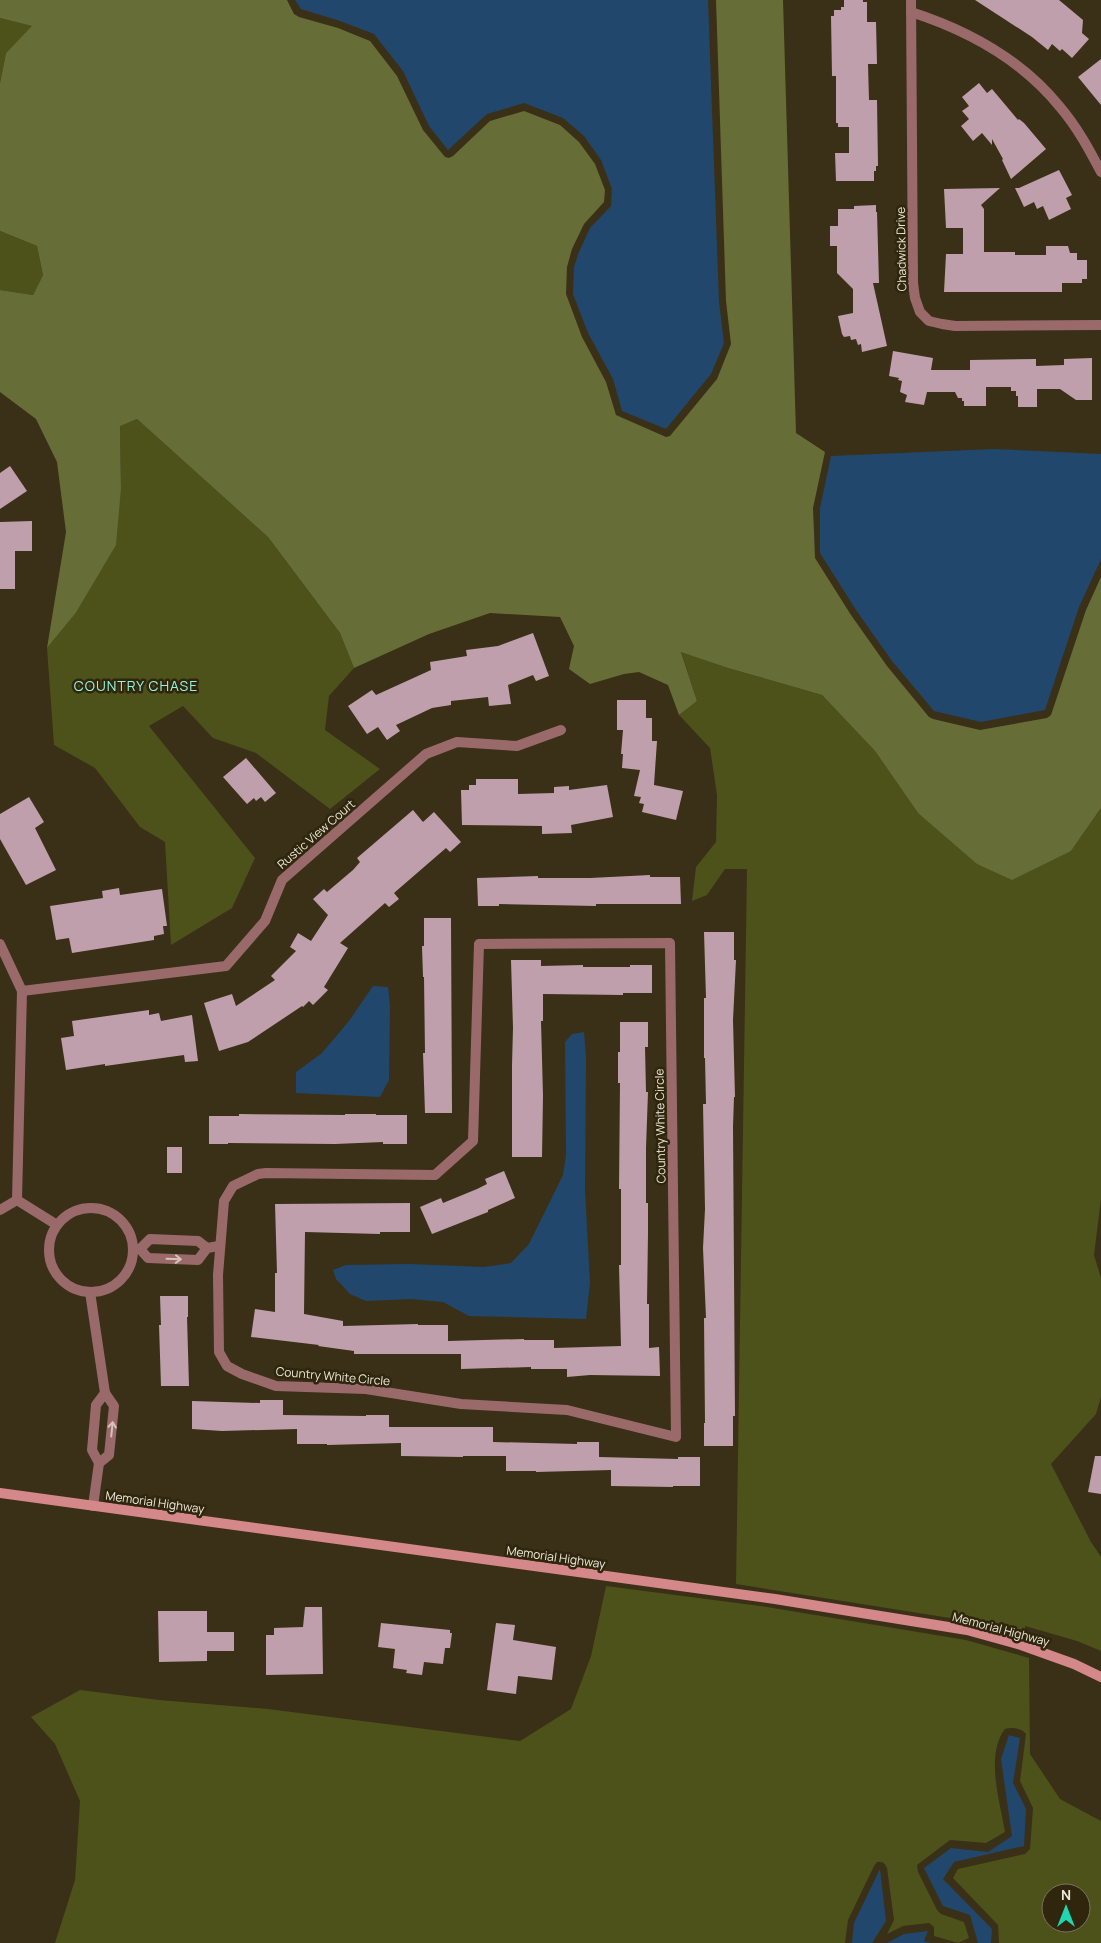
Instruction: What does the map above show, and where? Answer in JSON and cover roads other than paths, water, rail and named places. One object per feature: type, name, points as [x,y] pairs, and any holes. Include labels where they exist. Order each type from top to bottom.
[{"type":"street","name":"Chadwick Drive","points":[[911,0],[913,283],[915,298],[920,312],[929,321],[955,326],[1101,325]]},
{"type":"street","points":[[911,12],[944,23],[980,40],[1028,76],[1059,106],[1069,119],[1101,172]]},
{"type":"street","name":"Rustic View Court","points":[[22,991],[226,966],[265,921],[282,880],[426,754],[457,742],[517,746],[561,730]]},
{"type":"street","name":"Country White Circle","points":[[670,943],[676,1437],[566,1410],[461,1404],[366,1389],[276,1386],[242,1374],[227,1366],[219,1352],[219,1246],[224,1201],[233,1186],[258,1174],[266,1172],[435,1175],[473,1141],[479,944],[670,943]]},
{"type":"street","points":[[0,944],[22,991],[17,1200]]},
{"type":"street","points":[[0,1210],[17,1200]]},
{"type":"street","points":[[17,1200],[57,1225]]},
{"type":"street","points":[[206,1248],[198,1240],[150,1239],[136,1249],[125,1275],[116,1284],[103,1290],[90,1292],[76,1290],[64,1283],[54,1272],[49,1259],[48,1245],[53,1231],[61,1220],[73,1212],[86,1208],[101,1209],[113,1215],[123,1224],[136,1249],[148,1258],[198,1260],[206,1248],[219,1246]]},
{"type":"street","points":[[90,1292],[105,1393],[114,1406],[109,1455],[99,1463]]},
{"type":"street","points":[[93,1506],[99,1463],[92,1450],[96,1405],[105,1393]]},
{"type":"street","name":"Memorial Highway","points":[[0,1493],[775,1599],[968,1630],[1074,1664],[1101,1677]]},
{"type":"water","points":[[295,0],[708,0],[719,302],[724,343],[711,374],[666,429],[622,411],[613,379],[588,333],[573,294],[574,267],[579,252],[590,228],[611,206],[612,189],[601,160],[584,136],[563,118],[524,103],[487,114],[448,150],[429,126],[403,71],[374,34],[301,9]]},
{"type":"water","points":[[995,449],[1101,454],[1101,559],[1079,607],[1045,710],[981,722],[934,711],[892,661],[856,610],[820,553],[820,508],[831,456]]},
{"type":"water","points":[[373,986],[388,987],[390,1006],[389,1080],[380,1097],[296,1093],[296,1072],[322,1053],[349,1021]]},
{"type":"water","points":[[584,1032],[586,1057],[585,1190],[590,1283],[586,1319],[469,1316],[443,1302],[411,1299],[366,1301],[350,1294],[336,1279],[333,1270],[346,1265],[409,1264],[484,1267],[511,1263],[529,1244],[563,1175],[566,1155],[565,1042],[572,1034]]},
{"type":"water","points":[[1009,1735],[1020,1738],[1013,1783],[1026,1809],[1024,1846],[954,1862],[943,1879],[992,1929],[991,1943],[978,1943],[970,1915],[943,1906],[924,1868],[951,1848],[988,1852],[1012,1836],[1001,1759]]},
{"type":"water","points":[[880,1869],[886,1921],[872,1943],[852,1943],[854,1923]]},
{"type":"water","points":[[928,1931],[924,1941],[931,1943],[887,1943],[904,1934]]},
{"type":"district","name":"COUNTRY CHASE","points":[[136,685]]}]
